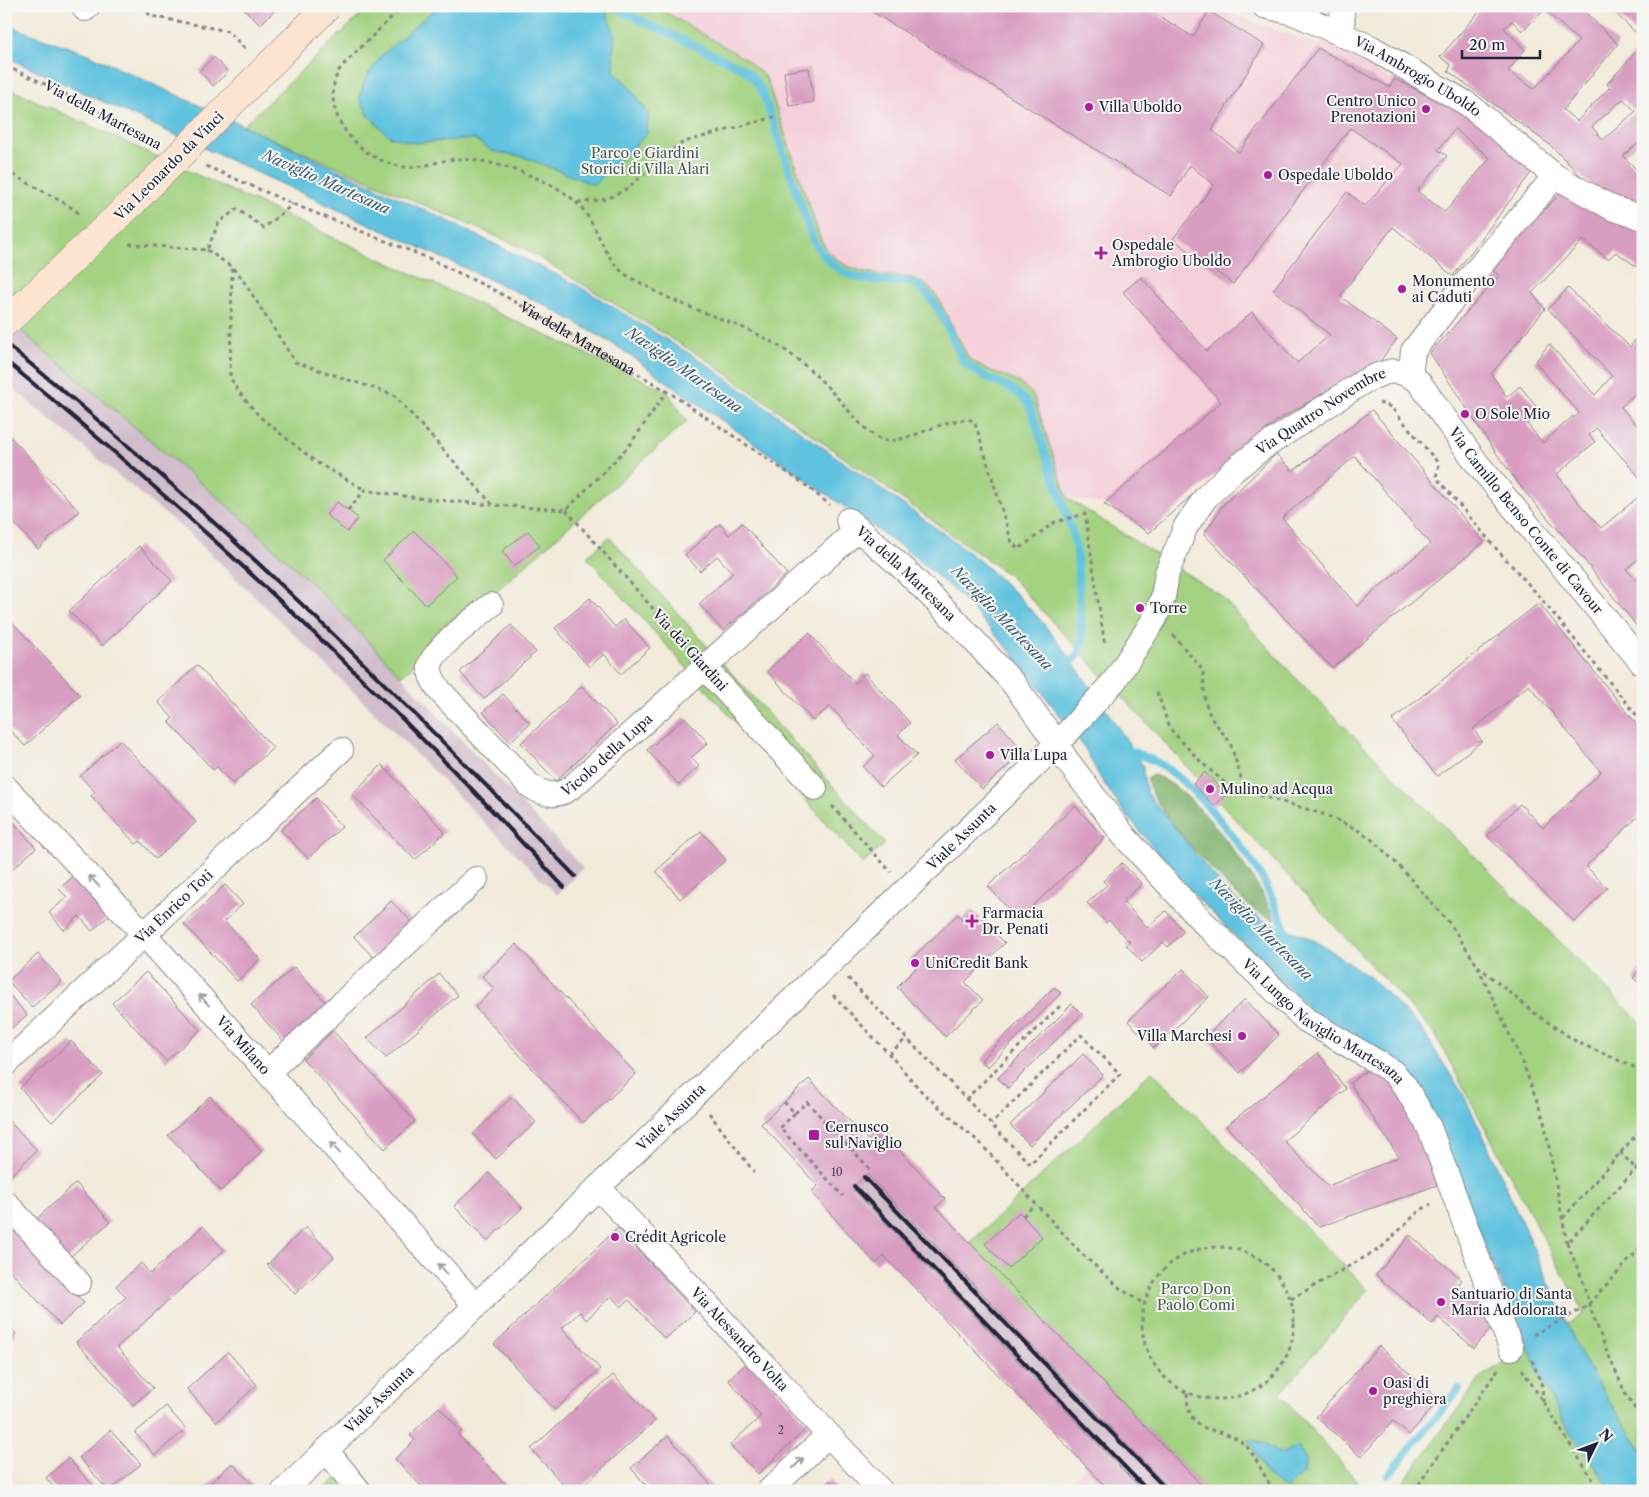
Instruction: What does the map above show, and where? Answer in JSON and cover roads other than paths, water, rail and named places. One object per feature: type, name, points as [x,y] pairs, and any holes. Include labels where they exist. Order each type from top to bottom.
[{"type":"street","name":"Via Leonardo da Vinci","points":[[6,322],[134,201],[328,6]]},
{"type":"street","name":"Via Ambrogio Uboldo","points":[[1264,6],[1294,13],[1372,48],[1470,105],[1555,176],[1612,208],[1643,218]]},
{"type":"street","points":[[1342,6],[1343,35]]},
{"type":"street","name":"Via Quattro Novembre","points":[[1115,680],[1155,618],[1167,573],[1186,526],[1199,505],[1214,488],[1261,448],[1364,382],[1381,373],[1390,371],[1401,372],[1410,376],[1413,351],[1464,285],[1555,176]]},
{"type":"street","name":"Via Camillo Benso Conte di Cavour","points":[[1410,376],[1419,382],[1476,462],[1643,664]]},
{"type":"street","name":"Vicolo della Lupa","points":[[491,605],[435,654],[429,668],[431,675],[440,691],[529,785],[549,795],[563,792],[573,786],[704,667],[853,525]]},
{"type":"street","name":"Via della Martesana","points":[[853,525],[905,570],[989,656],[1013,683],[1057,744]]},
{"type":"street","name":"Via dei Giardini","points":[[704,667],[815,788]]},
{"type":"street","name":"Viale Assunta","points":[[291,1489],[326,1450],[1057,744],[1115,680]]},
{"type":"street","name":"Via Lungo Naviglio Martesana","points":[[1057,744],[1065,758],[1124,836],[1204,922],[1306,1020],[1379,1063],[1394,1073],[1402,1082],[1429,1127],[1521,1352]]},
{"type":"street","name":"Via Enrico Toti","points":[[6,1064],[341,750]]},
{"type":"street","name":"Via Milano","points":[[6,788],[144,934],[476,1306]]},
{"type":"street","points":[[268,1072],[476,879]]},
{"type":"street","name":"Via Alessandro Volta","points":[[598,1187],[881,1491]]},
{"type":"street","points":[[6,1203],[79,1283]]},
{"type":"street","points":[[769,1491],[828,1434]]},
{"type":"street","points":[[326,1450],[359,1491]]},
{"type":"water","points":[[438,6],[604,6],[615,35],[614,71],[632,90],[648,113],[647,134],[594,185],[524,157],[492,151],[474,139],[414,143],[389,136],[369,116],[359,98],[365,79],[382,55]]},
{"type":"water","name":"Naviglio Martesana","points":[[6,25],[88,54],[438,216],[577,285],[703,362],[981,562],[1016,594],[1063,648],[1143,766],[1147,792],[1211,873],[1233,897],[1262,920],[1307,937],[1371,978],[1420,1027],[1463,1094],[1576,1344],[1594,1378],[1643,1452],[1643,1491],[1613,1491],[1570,1433],[1545,1387],[1431,1119],[1312,1011],[1180,880],[1121,808],[1101,779],[1084,747],[1013,654],[961,597],[913,555],[615,345],[545,305],[6,57]]},
{"type":"water","points":[[1249,1440],[1259,1442],[1275,1451],[1285,1453],[1292,1448],[1298,1447],[1307,1462],[1303,1473],[1287,1488],[1278,1484],[1272,1480],[1263,1468]]},
{"type":"waterway","points":[[611,6],[742,68],[753,78],[762,91],[813,240],[823,255],[834,265],[856,277],[869,280],[914,283],[929,296],[936,306],[962,359],[969,367],[1006,386],[1023,398],[1030,407],[1072,531],[1077,554],[1082,640],[1078,655],[1067,667]]},
{"type":"waterway","name":"Naviglio Martesana","points":[[1126,749],[1154,761],[1172,772],[1217,816],[1264,882],[1289,938]]},
{"type":"waterway","points":[[1388,1475],[1459,1389]]},
{"type":"railway","points":[[6,344],[82,406],[155,470],[299,601],[438,737],[575,876]]},
{"type":"railway","points":[[6,361],[121,458],[289,609],[450,767],[564,887]]},
{"type":"railway","points":[[864,1177],[1168,1491]]},
{"type":"railway","points":[[854,1186],[1148,1491]]},
{"type":"place","name":"Villa Uboldo","points":[[1089,107]]},
{"type":"place","name":"Centro Unico Prenotazioni","points":[[1426,109]]},
{"type":"place","name":"Ospedale Uboldo","points":[[1268,175]]},
{"type":"place","name":"Ospedale Ambrogio Uboldo","points":[[1101,253]]},
{"type":"place","name":"Monumento ai Caduti","points":[[1402,289]]},
{"type":"place","name":"O Sole Mio","points":[[1465,414]]},
{"type":"place","name":"Torre","points":[[1140,608]]},
{"type":"place","name":"Villa Lupa","points":[[990,755]]},
{"type":"place","name":"Mulino ad Acqua","points":[[1210,789]]},
{"type":"place","name":"Farmacia Dr. Penati","points":[[972,921]]},
{"type":"place","name":"UniCredit Bank","points":[[915,963]]},
{"type":"place","name":"Villa Marchesi","points":[[1242,1036]]},
{"type":"place","name":"Cernusco sul Naviglio","points":[[814,1135]]},
{"type":"place","name":"Crédit Agricole","points":[[615,1237]]},
{"type":"place","name":"Santuario di Santa Maria Addolorata","points":[[1441,1302]]},
{"type":"place","name":"Oasi di preghiera","points":[[1373,1391]]},
{"type":"park label","name":"Parco e Giardini Storici di Villa Alari","points":[[645,162]]},
{"type":"park label","name":"Parco Don Paolo Comi","points":[[1196,1298]]}]
